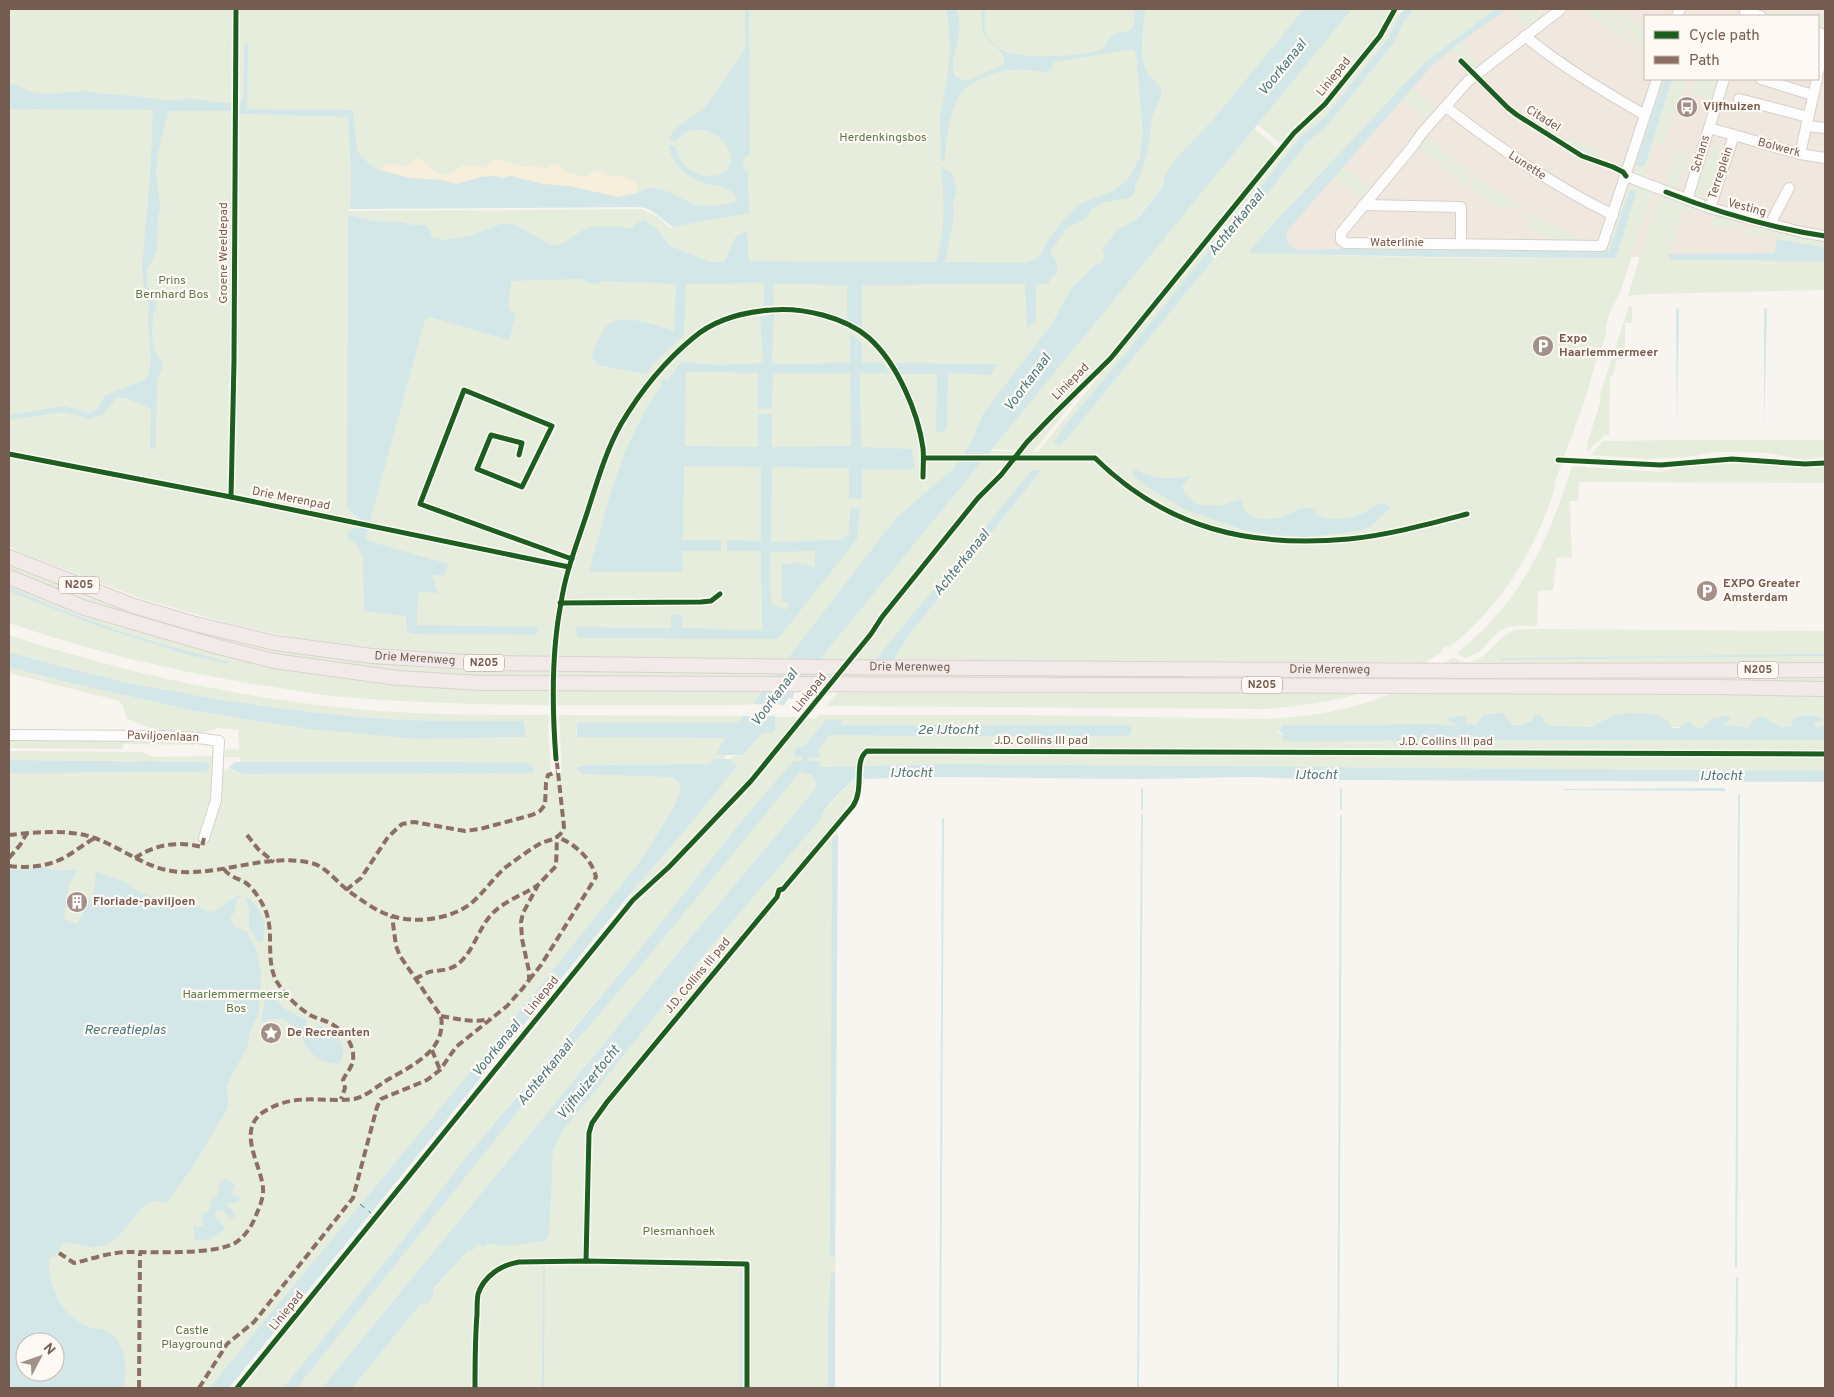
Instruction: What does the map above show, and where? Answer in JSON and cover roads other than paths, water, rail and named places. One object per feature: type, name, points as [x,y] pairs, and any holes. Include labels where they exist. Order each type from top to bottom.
[{"type":"highway","name":"Drie Merenweg","points":[[9,557],[134,606],[195,624],[275,643],[372,656],[483,663],[776,667],[1825,670]]},
{"type":"highway","name":"Drie Merenweg","points":[[9,577],[85,608],[215,646],[274,661],[398,678],[482,683],[1696,687],[1825,690]]},
{"type":"street","name":"Waterlinie","points":[[1561,9],[1475,75],[1422,133],[1363,205],[1341,233],[1341,240],[1345,243],[1602,246],[1657,80]]},
{"type":"street","points":[[1525,36],[1554,60],[1600,90],[1645,115]]},
{"type":"street","points":[[1820,68],[1825,39]]},
{"type":"street","name":"Schans","points":[[1687,200],[1724,80]]},
{"type":"street","points":[[1764,80],[1813,95]]},
{"type":"street","points":[[1800,154],[1817,80]]},
{"type":"street","points":[[1739,99],[1825,128]]},
{"type":"street","name":"Lunette","points":[[1446,107],[1496,146],[1527,167],[1579,198],[1613,215]]},
{"type":"street","name":"Terreplein","points":[[1708,128],[1734,135],[1710,208]]},
{"type":"street","name":"Bolwerk","points":[[1734,135],[1800,154],[1825,158]]},
{"type":"street","name":"Vesting","points":[[1626,176],[1710,208],[1801,232],[1825,236]]},
{"type":"street","name":"Vesting","points":[[1770,224],[1789,188]]},
{"type":"street","points":[[1363,205],[1461,207],[1461,244]]},
{"type":"street","name":"Paviljoenlaan","points":[[9,735],[161,736],[198,738],[219,742],[216,800],[204,838]]},
{"type":"water","points":[[745,9],[749,9],[750,154],[744,158],[743,168],[748,172],[749,213],[673,227],[652,211],[643,207],[350,209],[351,178],[348,117],[244,114],[232,111],[168,111],[158,153],[156,175],[161,209],[158,216],[157,251],[147,270],[147,286],[154,294],[157,303],[153,317],[154,350],[162,361],[162,369],[157,379],[156,447],[150,450],[151,409],[128,399],[117,397],[104,414],[89,419],[65,412],[9,420],[9,415],[64,406],[90,413],[98,409],[103,398],[108,394],[145,380],[148,375],[151,361],[148,322],[149,300],[143,282],[142,265],[150,178],[153,110],[9,109],[9,83],[43,94],[87,91],[160,100],[193,99],[236,104],[240,103],[244,96],[244,43],[248,43],[247,109],[353,110],[357,151],[367,162],[379,170],[410,178],[441,180],[457,184],[481,177],[494,176],[504,178],[511,176],[543,184],[569,186],[618,197],[654,188],[670,192],[694,205],[717,206],[735,202],[734,194],[727,188],[704,183],[691,177],[676,164],[668,145],[675,146],[682,161],[692,171],[703,175],[714,176],[723,172],[729,165],[730,156],[725,144],[718,136],[709,131],[691,130],[676,141],[669,140],[672,132],[678,126],[702,110],[709,102],[745,49]]},
{"type":"water","points":[[947,9],[957,9],[959,21],[958,39],[953,61],[954,72],[956,77],[967,81],[1004,64],[1001,52],[984,34],[982,9],[985,9],[986,32],[990,40],[999,48],[1013,54],[1052,56],[1099,50],[1115,34],[1132,28],[1134,9],[1145,9],[1142,47],[1143,62],[1149,74],[1159,85],[1162,93],[1152,117],[1149,146],[1134,193],[1130,198],[1106,202],[1093,208],[1085,219],[1067,228],[1050,252],[1056,262],[1058,272],[1050,279],[1049,284],[1036,285],[1036,320],[1027,329],[1025,284],[862,285],[862,330],[847,322],[847,285],[773,284],[774,305],[764,306],[764,283],[686,284],[684,335],[654,363],[646,374],[597,365],[592,355],[601,333],[613,322],[621,320],[640,321],[674,331],[676,284],[602,281],[594,284],[581,279],[511,281],[508,309],[516,315],[509,340],[430,317],[425,320],[365,540],[448,564],[445,576],[432,575],[438,593],[418,592],[417,625],[538,627],[537,635],[414,634],[407,632],[406,616],[364,611],[363,557],[356,544],[347,538],[348,532],[358,525],[359,518],[347,508],[348,215],[373,221],[425,225],[430,230],[431,237],[443,240],[472,235],[501,224],[516,225],[551,245],[561,244],[581,231],[592,227],[634,228],[635,224],[644,220],[656,228],[670,246],[711,262],[724,262],[736,236],[747,231],[749,261],[936,262],[943,215],[941,167],[952,173],[957,191],[953,204],[954,216],[945,262],[1027,263],[1041,255],[1048,240],[1064,219],[1081,203],[1112,192],[1128,179],[1140,158],[1143,132],[1136,53],[1132,49],[1053,62],[1052,68],[1047,73],[1016,70],[1005,71],[982,78],[962,92],[955,104],[948,129],[945,162],[941,161],[940,116],[948,73],[950,46]]},
{"type":"water","name":"Voorkanaal","points":[[1304,9],[1352,9],[803,680],[793,695],[793,699],[789,698],[775,717],[775,730],[772,733],[763,733],[743,755],[716,755],[725,738],[577,737],[577,723],[738,723],[896,518],[954,468],[972,441],[983,414],[1053,322],[1070,290],[1106,256],[1102,250],[1118,229],[1137,219],[1164,185],[1164,177],[1177,157],[1212,121]]},
{"type":"water","name":"Achterkanaal","points":[[1404,9],[1414,9],[1403,23],[1394,43],[1327,126],[1307,143],[1066,440],[1060,445],[1053,443],[1063,428],[1301,136],[1324,118],[1389,37]]},
{"type":"water","points":[[1495,9],[1506,9],[1450,50],[1430,68],[1288,230],[1287,242],[1297,250],[1609,251],[1629,191],[1633,189],[1636,193],[1616,258],[1250,253],[1251,249],[1273,224],[1426,61]]},
{"type":"water","points":[[1664,80],[1672,80],[1645,165],[1640,167],[1636,164]]},
{"type":"water","points":[[1777,239],[1825,248],[1825,261],[1671,260],[1668,256],[1669,253],[1774,253]]},
{"type":"water","points":[[1678,308],[1679,310],[1677,429],[1676,309]]},
{"type":"water","points":[[1764,309],[1767,309],[1764,430]]},
{"type":"water","points":[[774,314],[772,364],[850,363],[850,334],[862,343],[862,363],[883,363],[889,373],[860,373],[861,447],[912,449],[915,469],[862,469],[862,499],[849,498],[849,468],[772,467],[771,542],[841,540],[849,534],[850,509],[860,508],[857,539],[778,639],[578,638],[576,627],[671,628],[671,615],[682,615],[682,628],[762,630],[761,551],[727,551],[727,540],[761,541],[761,467],[684,466],[683,540],[721,540],[721,551],[682,551],[683,572],[589,572],[617,475],[636,429],[662,385],[661,382],[663,380],[667,381],[681,362],[721,365],[763,363],[760,317]],"holes":[[[686,372],[758,373],[758,409],[772,408],[773,373],[850,373],[851,446],[772,447],[772,414],[758,414],[758,447],[685,446]],[[815,551],[815,567],[797,563],[782,564],[782,601],[789,603],[786,610],[771,604],[770,552]]]},
{"type":"water","points":[[895,363],[998,364],[990,375],[948,373],[947,428],[942,432],[936,432],[937,374],[901,374]]},
{"type":"water","points":[[1134,469],[1149,475],[1170,479],[1192,475],[1182,486],[1184,493],[1196,504],[1219,506],[1242,499],[1246,512],[1257,518],[1278,518],[1299,509],[1310,508],[1315,510],[1315,513],[1320,516],[1340,519],[1366,512],[1378,504],[1391,507],[1370,527],[1352,532],[1305,537],[1248,531],[1186,510],[1147,487],[1132,474]]},
{"type":"water","name":"Achterkanaal","points":[[1032,470],[1040,472],[913,630],[894,658],[887,661],[875,660]]},
{"type":"water","points":[[9,587],[63,610],[118,630],[229,662],[228,664],[193,656],[102,628],[13,593],[9,591]]},
{"type":"water","points":[[9,652],[137,684],[265,706],[379,718],[524,721],[526,737],[420,739],[308,729],[195,711],[70,683],[9,667]]},
{"type":"water","points":[[1504,713],[1509,722],[1515,725],[1532,721],[1535,714],[1542,716],[1544,722],[1549,726],[1592,727],[1614,715],[1624,715],[1626,713],[1652,714],[1664,718],[1672,728],[1679,728],[1688,721],[1695,727],[1702,728],[1712,719],[1729,715],[1730,720],[1724,723],[1726,725],[1749,728],[1753,720],[1763,716],[1780,727],[1792,727],[1791,722],[1794,718],[1810,715],[1824,720],[1814,724],[1816,727],[1825,726],[1825,740],[1283,741],[1282,733],[1279,731],[1283,725],[1437,724],[1455,726],[1455,723],[1446,720],[1447,718],[1465,715],[1467,724],[1476,725],[1484,714]]},
{"type":"water","points":[[826,720],[842,720],[841,725],[1129,725],[1133,730],[1129,736],[830,735],[818,750],[822,757],[807,758],[809,761],[821,761],[819,764],[822,767],[941,764],[1825,771],[1825,782],[1339,780],[1247,777],[1141,779],[943,777],[854,779],[835,798],[819,821],[712,945],[562,1132],[553,1151],[549,1235],[546,1240],[510,1246],[488,1244],[482,1248],[480,1244],[476,1245],[475,1249],[468,1250],[433,1289],[434,1295],[428,1303],[420,1305],[352,1388],[322,1388],[691,937],[815,789],[816,784],[812,775],[800,772],[640,967],[544,1079],[297,1388],[283,1388],[405,1237],[466,1157],[632,959],[741,822],[793,761],[803,761],[801,757],[795,757],[794,751],[797,747],[804,746]]},
{"type":"water","name":"Voorkanaal","points":[[715,759],[730,759],[737,766],[688,827],[630,894],[229,1388],[209,1388],[499,1037],[642,859],[674,807],[680,792],[680,785],[677,780],[671,777],[582,774],[577,769],[578,767],[586,765],[708,764]]},
{"type":"water","points":[[9,760],[206,762],[210,767],[207,771],[201,772],[9,773]]},
{"type":"water","points":[[234,762],[529,763],[534,769],[532,773],[242,774],[229,768]]},
{"type":"water","points":[[1725,788],[1725,791],[1560,790],[1565,789]]},
{"type":"water","points":[[838,834],[835,1257],[830,1257],[832,841]]},
{"type":"water","name":"Recreatieplas","points":[[44,867],[54,870],[78,870],[69,884],[64,919],[77,924],[94,891],[96,872],[125,882],[139,892],[173,903],[190,900],[204,910],[211,912],[235,897],[243,895],[237,899],[234,913],[230,917],[234,926],[247,932],[256,950],[261,970],[259,1012],[250,1032],[247,1048],[227,1087],[228,1107],[192,1168],[166,1203],[155,1201],[149,1203],[112,1241],[99,1247],[63,1243],[55,1256],[49,1259],[51,1279],[63,1307],[77,1321],[89,1327],[109,1332],[119,1342],[126,1366],[122,1388],[9,1388],[9,870]]},
{"type":"water","points":[[248,898],[257,906],[264,923],[265,930],[263,942],[261,943],[259,943],[249,924],[250,908],[245,900]]},
{"type":"water","points":[[267,987],[283,1008],[306,1020],[309,1030],[315,1036],[318,1024],[335,1035],[342,1045],[343,1051],[339,1064],[317,1058],[292,1025],[284,1020],[275,1019],[261,1022]]},
{"type":"water","points":[[226,1179],[234,1184],[231,1194],[240,1197],[238,1202],[227,1203],[234,1212],[235,1217],[231,1219],[222,1210],[216,1211],[214,1216],[224,1226],[224,1229],[210,1239],[194,1241],[194,1225],[198,1227],[204,1225],[201,1218],[209,1210],[210,1201],[217,1195],[220,1183]]},
{"type":"water","points":[[831,1273],[835,1273],[835,1388],[828,1388],[828,1318]]},
{"type":"waterway","points":[[1502,659],[1825,655]]},
{"type":"waterway","points":[[1142,788],[1142,809]]},
{"type":"waterway","points":[[1341,789],[1341,809]]},
{"type":"waterway","points":[[1736,1267],[1739,795]]},
{"type":"waterway","points":[[1138,1388],[1142,815]]},
{"type":"waterway","points":[[1338,1388],[1341,816]]},
{"type":"waterway","points":[[940,1388],[943,819]]},
{"type":"waterway","points":[[543,1388],[544,1267]]},
{"type":"waterway","points":[[741,1273],[741,1388]]},
{"type":"waterway","points":[[1736,1388],[1737,1278]]},
{"type":"place","name":"Vijfhuizen","points":[[1687,107]]},
{"type":"place","name":"Expo Haarlemmermeer","points":[[1543,346]]},
{"type":"place","name":"EXPO Greater Amsterdam","points":[[1707,591]]},
{"type":"place","name":"Floriade-paviljoen","points":[[77,902]]},
{"type":"place","name":"De Recreanten","points":[[271,1033]]},
{"type":"park label","name":"Herdenkingsbos","points":[[883,138]]},
{"type":"park label","name":"Prins Bernhard Bos","points":[[172,288]]},
{"type":"park label","name":"Haarlemmermeerse Bos","points":[[236,1002]]},
{"type":"park label","name":"Plesmanhoek","points":[[679,1232]]},
{"type":"park label","name":"Castle Playground","points":[[192,1338]]},
{"type":"water label","name":"2e IJtocht","points":[[948,730]]},
{"type":"water label","name":"IJtocht","points":[[911,773]]},
{"type":"water label","name":"IJtocht","points":[[1316,775]]},
{"type":"water label","name":"IJtocht","points":[[1721,776]]},
{"type":"water label","name":"Vijfhuizertocht","points":[[589,1083]]}]
